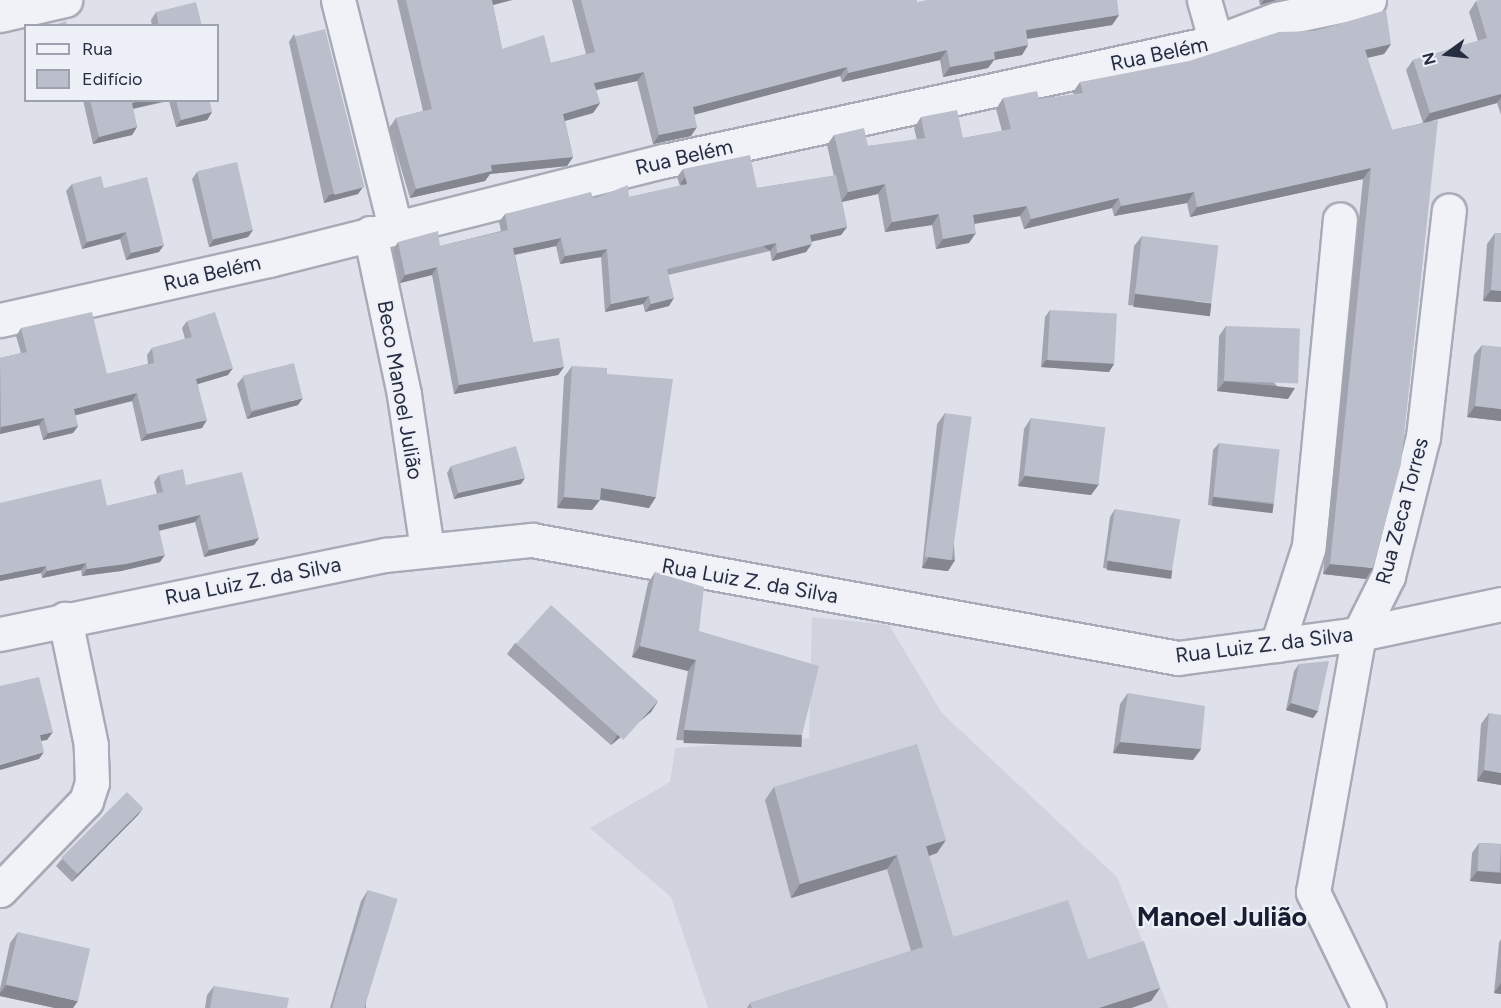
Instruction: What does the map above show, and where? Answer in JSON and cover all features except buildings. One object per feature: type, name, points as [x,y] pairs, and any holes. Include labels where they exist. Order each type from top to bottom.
[{"type":"street","points":[[0,15],[65,0]]},
{"type":"street","name":"Beco Manoel Julião","points":[[339,0],[383,230],[404,395],[427,548]]},
{"type":"street","points":[[1204,0],[1216,42]]},
{"type":"street","name":"Rua Belém","points":[[0,320],[664,161],[1216,42],[1277,19],[1369,0]]},
{"type":"street","name":"Rua Zeca Torres","points":[[1369,1008],[1313,892],[1359,634],[1388,576],[1423,436],[1449,210]]},
{"type":"street","points":[[1277,645],[1309,546],[1340,219]]},
{"type":"street","name":"Rua Luiz Z. da Silva","points":[[0,634],[65,619],[427,548],[531,540],[1178,658],[1359,634],[1501,604]]},
{"type":"street","points":[[0,890],[86,801],[93,783],[91,745],[65,619]]},
{"type":"shaded area","points":[[812,617],[889,625],[942,713],[1117,877],[1169,1008],[708,1008],[671,897],[590,828],[670,782],[675,748],[809,738]]},
{"type":"district","name":"Manoel Julião","points":[[1222,917]]}]
